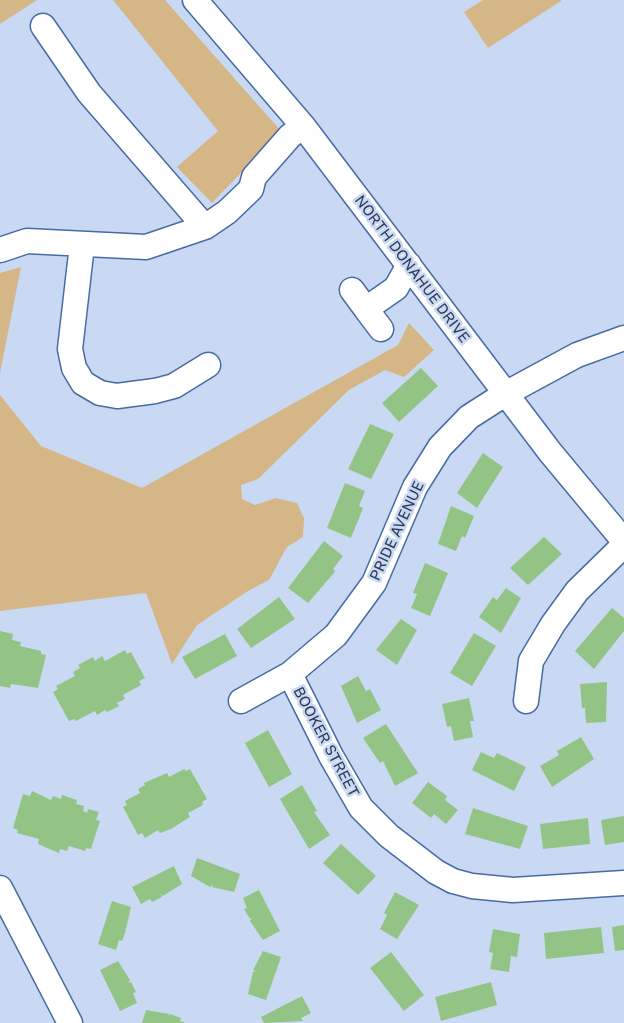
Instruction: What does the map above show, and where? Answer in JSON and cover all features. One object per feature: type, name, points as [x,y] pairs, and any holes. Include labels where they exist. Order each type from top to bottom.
[{"type":"street","name":"NORTH DONAHUE DRIVE","points":[[195,0],[303,126],[505,394],[624,543]]},
{"type":"street","points":[[43,26],[89,93],[205,227]]},
{"type":"street","points":[[0,250],[27,241],[146,247],[205,227],[227,212],[251,189],[254,177],[290,135],[303,126]]},
{"type":"street","points":[[82,245],[70,349],[74,368],[83,383],[99,393],[117,396],[155,391],[174,386],[208,365]]},
{"type":"street","points":[[366,309],[396,288],[409,265]]},
{"type":"street","points":[[352,290],[381,329]]},
{"type":"street","name":"PRIDE AVENUE","points":[[241,701],[290,674],[336,635],[374,583],[416,487],[440,447],[469,417],[505,394],[577,356],[624,338]]},
{"type":"street","points":[[526,701],[531,660],[553,624],[577,591],[624,543]]},
{"type":"street","name":"BOOKER STREET","points":[[290,674],[331,756],[362,808],[389,836],[436,872],[453,881],[472,886],[513,890],[624,883]]},
{"type":"street","points":[[0,888],[70,1023]]},
{"type":"shaded area","points":[[0,0],[37,0],[0,24]]},
{"type":"shaded area","points":[[113,0],[165,0],[281,131],[212,203],[177,167],[218,131]]},
{"type":"shaded area","points":[[483,0],[561,1],[488,48],[464,12]]},
{"type":"shaded area","points":[[21,267],[0,373],[0,273]]},
{"type":"shaded area","points":[[409,323],[434,350],[404,377],[385,370],[349,390],[258,479],[241,485],[242,499],[255,505],[276,498],[297,503],[304,518],[303,537],[287,547],[269,580],[248,591],[197,625],[172,664],[146,593],[0,611],[0,395],[41,446],[142,488],[398,345]]},
{"type":"building","points":[[421,368],[438,386],[399,422],[382,403]]},
{"type":"building","points":[[370,424],[394,434],[371,479],[348,469]]},
{"type":"building","points":[[483,453],[503,467],[477,508],[457,493]]},
{"type":"building","points":[[345,483],[365,491],[359,506],[363,508],[351,538],[327,528]]},
{"type":"building","points":[[451,506],[474,516],[465,538],[462,536],[456,551],[438,544]]},
{"type":"building","points":[[544,537],[562,554],[528,585],[510,568]]},
{"type":"building","points":[[324,541],[343,556],[333,569],[335,571],[333,574],[308,603],[288,588]]},
{"type":"building","points":[[425,563],[448,573],[430,616],[411,608],[417,594],[413,593]]},
{"type":"building","points":[[506,588],[521,598],[501,633],[479,617],[493,597],[497,600]]},
{"type":"building","points":[[279,597],[295,619],[251,648],[237,629]]},
{"type":"building","points":[[612,608],[624,618],[624,631],[594,669],[575,651]]},
{"type":"building","points":[[401,619],[417,630],[397,665],[376,650]]},
{"type":"building","points":[[0,631],[13,634],[12,640],[21,642],[20,646],[41,651],[41,654],[46,655],[38,688],[11,684],[10,688],[0,686]]},
{"type":"building","points":[[474,633],[496,646],[472,686],[450,673]]},
{"type":"building","points":[[225,634],[237,656],[195,679],[182,657]]},
{"type":"building","points":[[125,650],[127,654],[131,652],[145,678],[139,681],[141,685],[123,695],[125,699],[117,703],[119,706],[107,712],[105,710],[97,715],[95,711],[76,721],[74,719],[69,721],[53,692],[58,689],[56,686],[75,676],[73,672],[80,668],[78,665],[93,657],[95,661],[102,656],[105,661]]},
{"type":"building","points":[[358,676],[366,691],[370,689],[381,710],[357,723],[341,686]]},
{"type":"building","points":[[607,682],[606,722],[586,723],[580,684]]},
{"type":"building","points":[[469,698],[474,721],[470,721],[473,737],[454,741],[451,726],[447,727],[442,704]]},
{"type":"building","points":[[386,724],[418,773],[395,786],[383,761],[380,763],[363,738]]},
{"type":"building","points":[[268,730],[292,774],[269,787],[245,743]]},
{"type":"building","points":[[581,737],[594,759],[552,787],[540,766],[559,755],[557,751]]},
{"type":"building","points":[[481,752],[494,758],[497,753],[526,767],[514,791],[472,770]]},
{"type":"building","points":[[184,769],[186,771],[190,769],[207,799],[202,802],[203,805],[188,813],[190,817],[171,829],[160,833],[158,830],[145,838],[142,833],[138,835],[123,807],[127,805],[125,801],[140,793],[138,789],[145,785],[144,783],[167,773],[169,777]]},
{"type":"building","points":[[428,782],[447,796],[445,800],[458,810],[446,824],[434,814],[431,818],[412,803]]},
{"type":"building","points":[[302,785],[317,811],[314,812],[330,835],[309,849],[280,799]]},
{"type":"building","points":[[32,791],[51,800],[53,796],[61,799],[62,795],[77,800],[76,804],[84,806],[83,811],[87,813],[88,809],[99,812],[96,820],[100,821],[91,849],[86,848],[85,851],[69,846],[67,851],[60,849],[59,853],[38,844],[39,839],[17,833],[18,830],[13,828],[23,794],[30,796]]},
{"type":"building","points":[[473,808],[528,826],[520,849],[465,834]]},
{"type":"building","points":[[624,816],[624,842],[605,845],[601,820]]},
{"type":"building","points":[[588,818],[590,844],[543,849],[540,824]]},
{"type":"building","points":[[341,844],[376,876],[358,895],[323,863]]},
{"type":"building","points":[[197,858],[240,874],[234,892],[212,887],[213,884],[210,887],[191,876]]},
{"type":"building","points":[[174,866],[182,884],[163,896],[161,894],[162,897],[152,902],[150,899],[141,904],[132,887]]},
{"type":"building","points":[[259,890],[280,931],[263,940],[250,921],[252,918],[250,919],[244,909],[247,908],[243,898]]},
{"type":"building","points":[[395,892],[419,905],[397,939],[380,929],[387,915],[384,913]]},
{"type":"building","points":[[112,901],[131,907],[126,929],[124,928],[126,930],[116,950],[98,944]]},
{"type":"building","points":[[624,925],[624,950],[615,951],[612,927]]},
{"type":"building","points":[[601,927],[604,953],[546,959],[544,933]]},
{"type":"building","points":[[493,929],[520,934],[517,957],[511,956],[509,972],[490,969],[493,953],[489,952]]},
{"type":"building","points":[[263,951],[281,957],[266,1000],[248,994],[253,972],[256,971],[253,970]]},
{"type":"building","points":[[391,952],[424,995],[404,1011],[370,968]]},
{"type":"building","points":[[118,961],[130,980],[128,983],[131,982],[136,992],[133,993],[137,1003],[120,1011],[100,970]]},
{"type":"building","points":[[491,982],[497,1005],[441,1021],[435,997]]},
{"type":"building","points":[[302,996],[311,1013],[301,1018],[303,1021],[264,1023],[261,1017]]},
{"type":"building","points":[[146,1010],[169,1014],[169,1017],[170,1014],[181,1018],[180,1021],[185,1023],[142,1023]]}]
